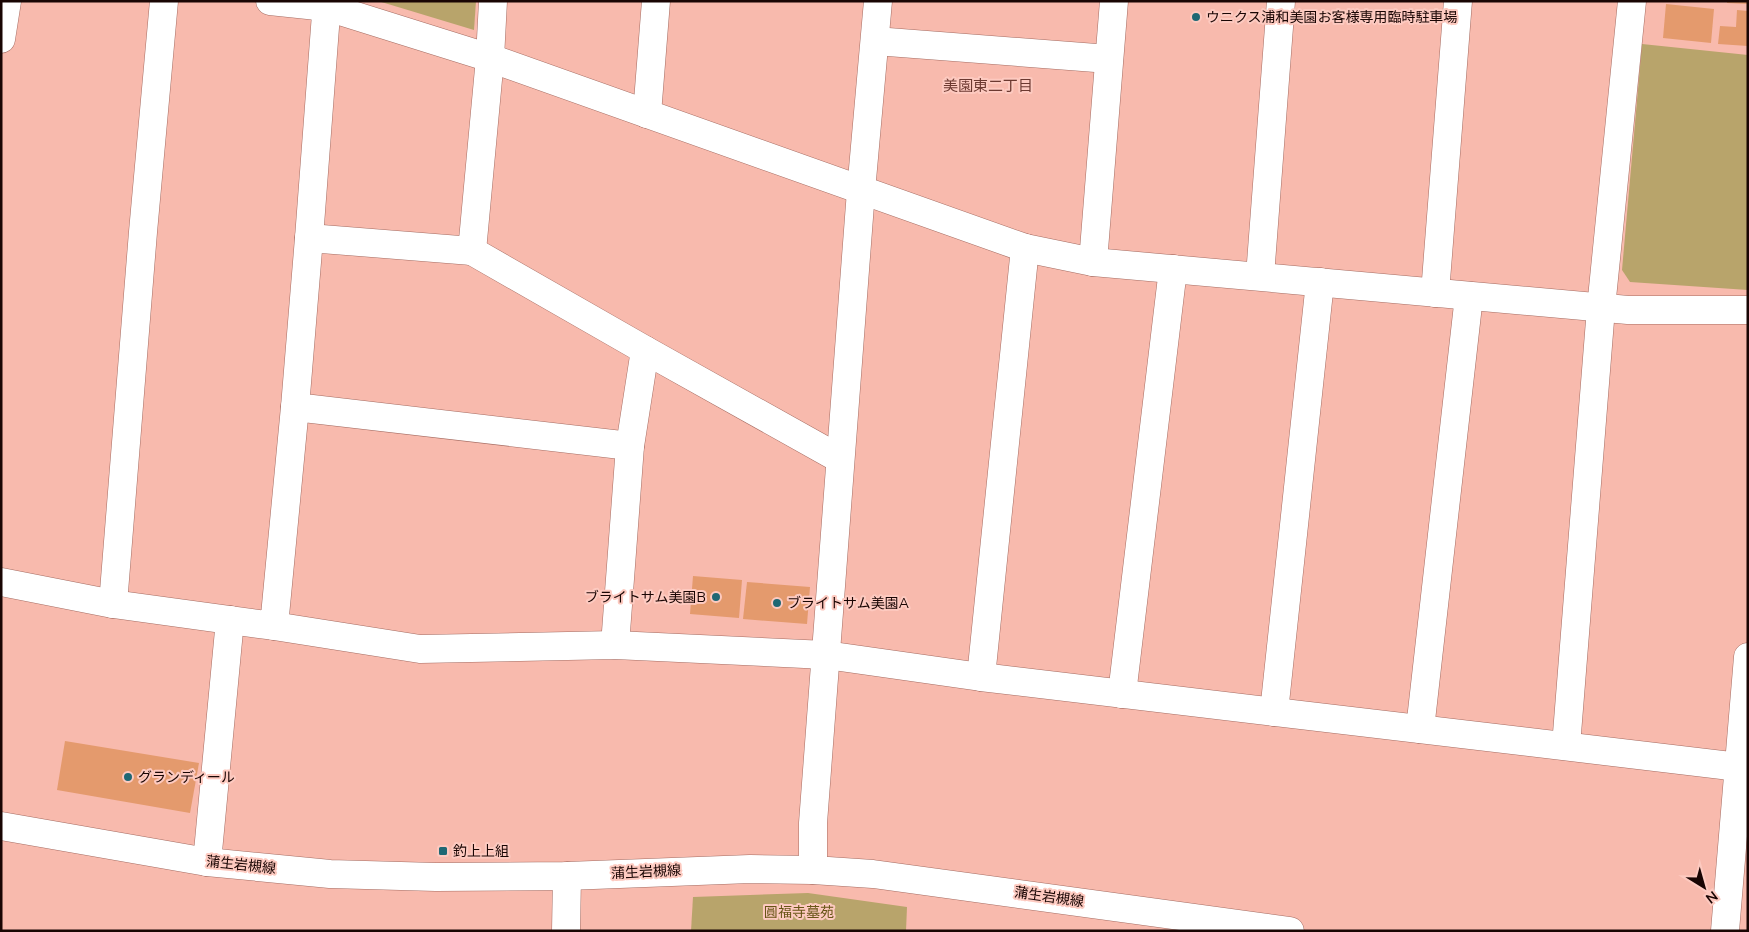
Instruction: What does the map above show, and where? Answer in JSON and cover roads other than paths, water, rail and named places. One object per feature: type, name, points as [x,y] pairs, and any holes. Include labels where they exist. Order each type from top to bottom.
[{"type":"street","points":[[1,39],[7,1]]},
{"type":"street","points":[[113,604],[164,1]]},
{"type":"street","points":[[270,1],[327,4],[490,58],[1025,248],[1093,262],[1601,308],[1628,310],[1748,310]]},
{"type":"street","points":[[472,251],[490,58],[493,1]]},
{"type":"street","points":[[647,114],[656,1]]},
{"type":"street","points":[[813,870],[813,824],[840,459],[878,1]]},
{"type":"street","points":[[1093,262],[1114,1]]},
{"type":"street","points":[[1260,276],[1281,1]]},
{"type":"street","points":[[1435,293],[1458,1]]},
{"type":"street","points":[[1566,746],[1601,308],[1632,1]]},
{"type":"street","points":[[274,626],[295,406],[327,4]]},
{"type":"street","points":[[875,41],[1109,59]]},
{"type":"street","points":[[309,238],[472,251],[840,459]]},
{"type":"street","points":[[981,677],[1025,248]]},
{"type":"street","points":[[1122,694],[1172,269]]},
{"type":"street","points":[[1274,712],[1320,282]]},
{"type":"street","points":[[1420,729],[1469,296]]},
{"type":"street","points":[[615,645],[630,446],[645,350]]},
{"type":"street","points":[[295,406],[630,446]]},
{"type":"street","points":[[1,582],[113,604],[274,626],[420,649],[615,645],[826,655],[981,677],[1743,768]]},
{"type":"street","points":[[207,862],[230,620]]},
{"type":"street","points":[[1725,931],[1743,768],[1748,657]]},
{"type":"street","name":"蒲生岩槻線","points":[[1,826],[207,862],[330,874],[436,877],[567,876],[750,868],[873,874],[1290,931]]},
{"type":"street","points":[[566,931],[567,876]]},
{"type":"place","name":"ウニクス浦和美園お客様専用臨時駐車場","points":[[1196,17]]},
{"type":"place","name":"ブライトサム美園B","points":[[716,597]]},
{"type":"place","name":"ブライトサム美園A","points":[[777,603]]},
{"type":"place","name":"グランディール","points":[[128,777]]},
{"type":"place","name":"釣上上組","points":[[443,851]]},
{"type":"district","name":"美園東二丁目","points":[[988,86]]},
{"type":"park label","name":"圓福寺墓苑","points":[[799,912]]}]
